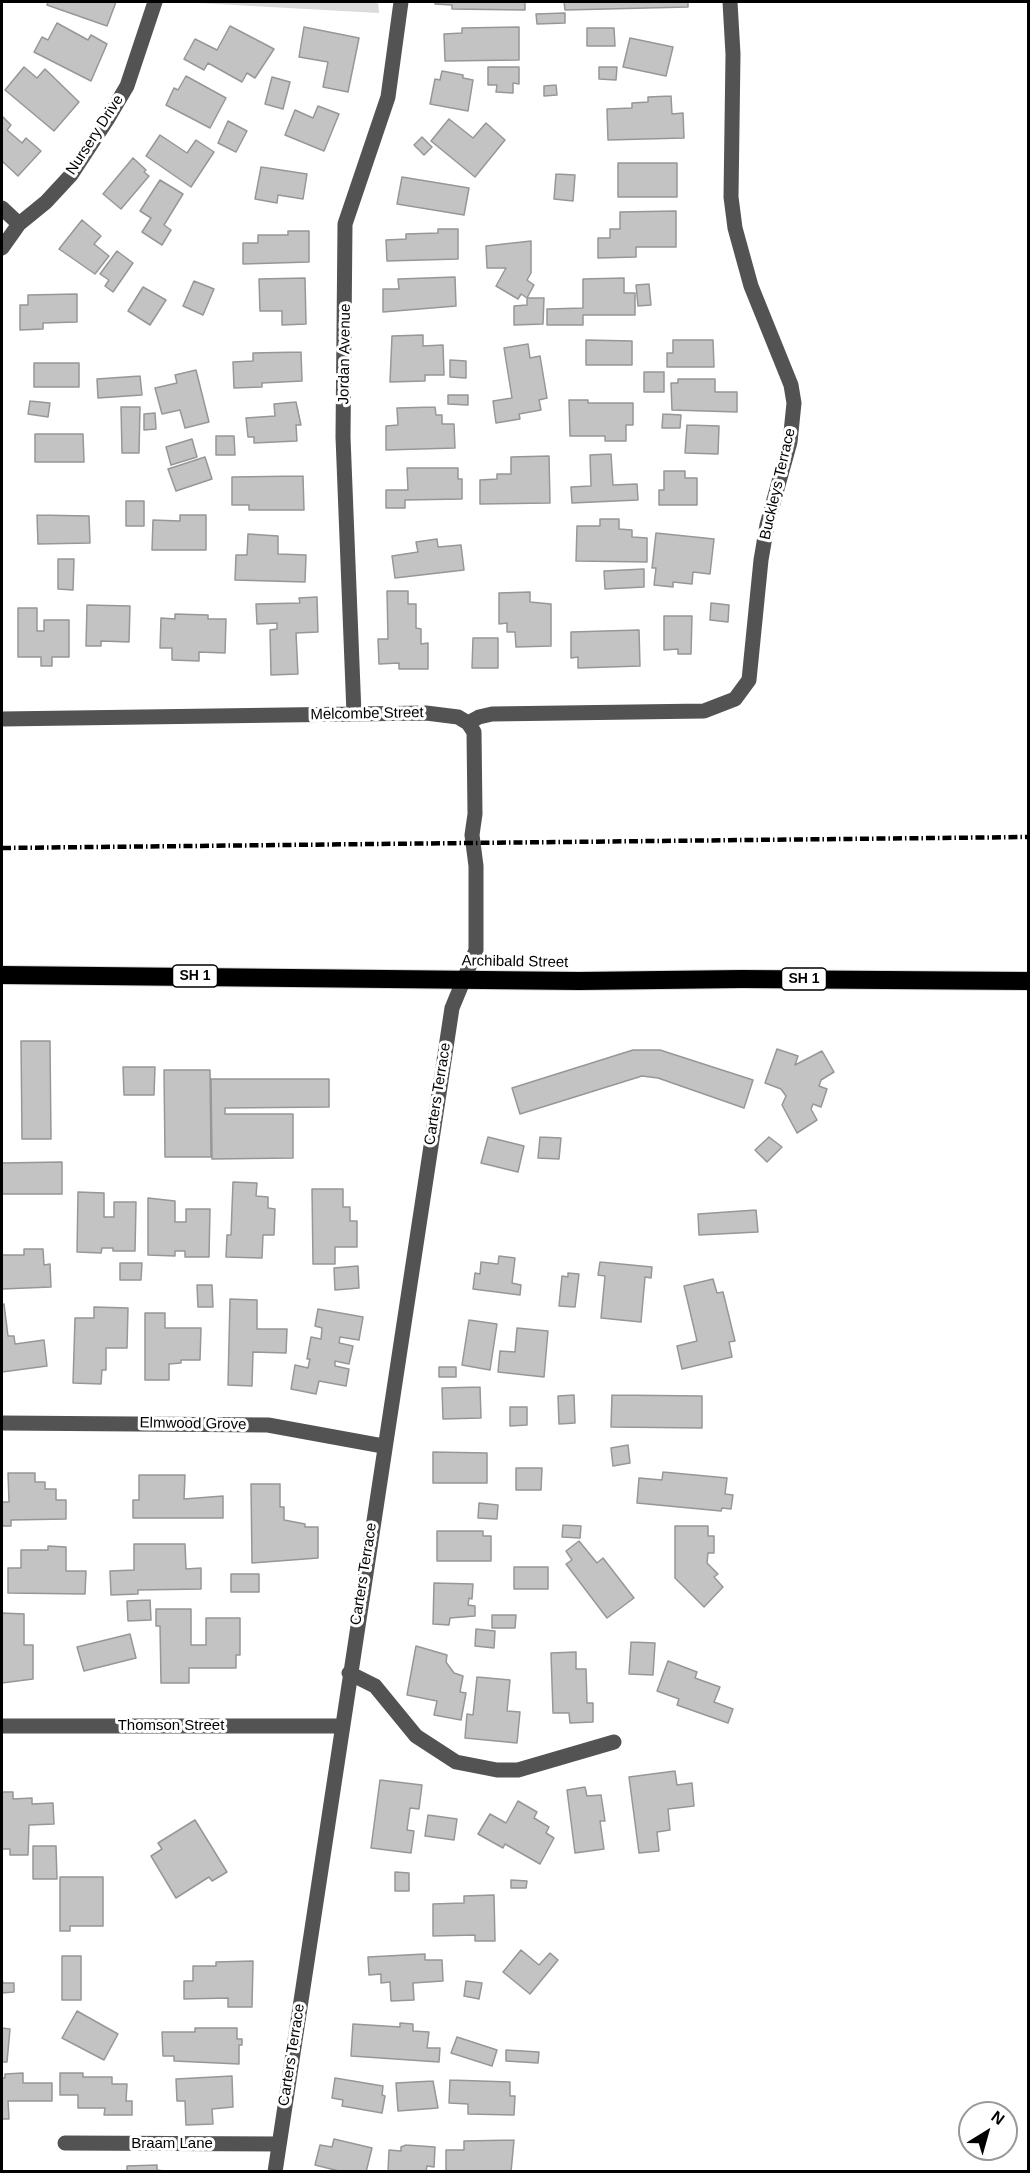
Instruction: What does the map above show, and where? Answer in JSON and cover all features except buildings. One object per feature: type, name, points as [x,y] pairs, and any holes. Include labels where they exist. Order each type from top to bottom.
[{"type":"highway","name":"Archibald Street","points":[[2,975],[1029,981]]},
{"type":"street","name":"Nursery Drive","points":[[2,248],[19,224],[71,175],[107,120],[127,86],[155,2]]},
{"type":"street","name":"Jordan Avenue","points":[[354,714],[344,437],[345,224],[388,97],[401,2]]},
{"type":"street","name":"Buckleys Terrace","points":[[468,723],[492,714],[704,711],[735,699],[749,680],[761,560],[767,525],[790,442],[794,403],[788,378],[751,286],[735,228],[731,197],[733,54],[730,2]]},
{"type":"street","points":[[2,208],[19,224]]},
{"type":"street","name":"Melcombe Street","points":[[2,719],[451,714],[468,723]]},
{"type":"street","points":[[464,979],[476,950],[476,866],[472,835],[475,814],[474,737],[468,723]]},
{"type":"street","name":"Carters Terrace","points":[[275,2172],[383,1446],[452,1008],[464,979]]},
{"type":"street","name":"Elmwood Grove","points":[[2,1423],[268,1425],[383,1446]]},
{"type":"street","points":[[349,1673],[375,1686],[416,1736],[456,1762],[496,1770],[518,1770],[614,1742]]},
{"type":"street","name":"Thomson Street","points":[[2,1726],[341,1726]]},
{"type":"street","name":"Braam Lane","points":[[64,2143],[279,2144]]},
{"type":"shaded area","points":[[179,2],[378,2],[379,13]]},
{"type":"railway","points":[[2,848],[1028,837]]}]
